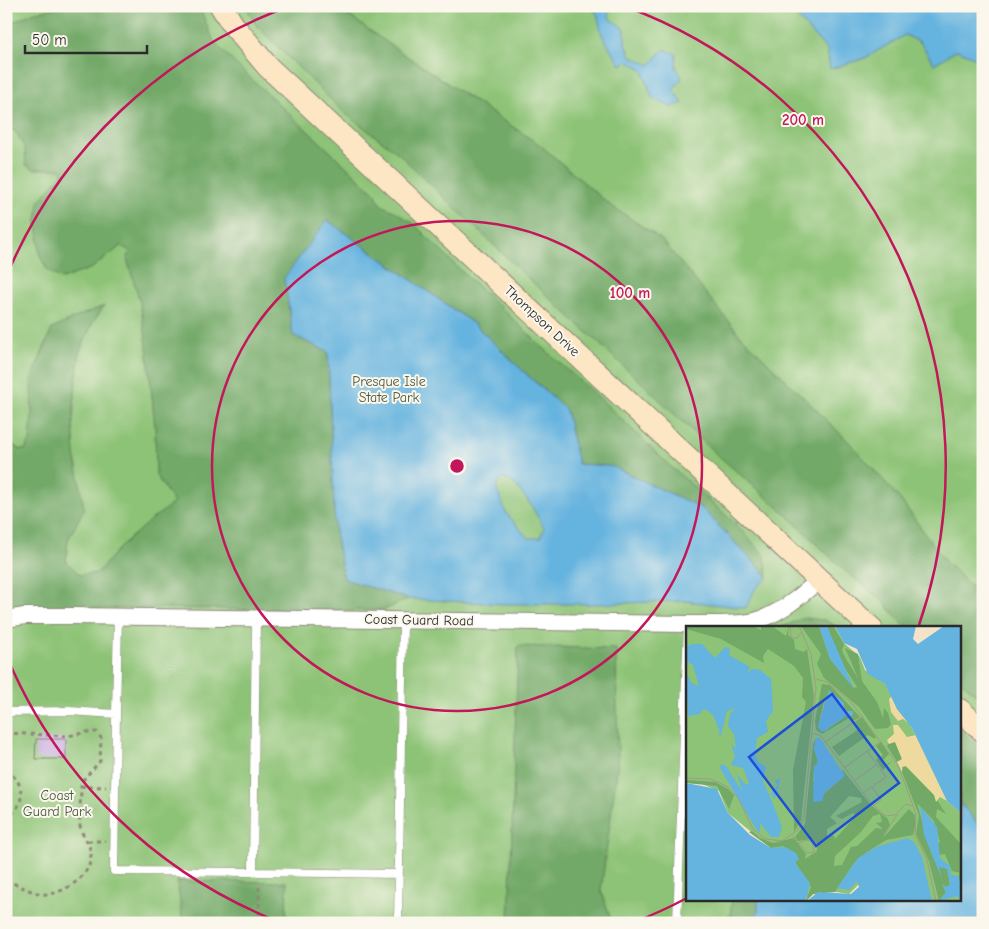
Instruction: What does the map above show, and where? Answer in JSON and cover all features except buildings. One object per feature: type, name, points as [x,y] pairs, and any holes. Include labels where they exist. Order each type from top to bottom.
[{"type":"street","name":"Thompson Drive","points":[[221,6],[233,25],[268,67],[869,626]]},
{"type":"street","name":"Coast Guard Road","points":[[6,619],[25,616],[688,624],[752,622],[773,615],[819,580]]},
{"type":"street","points":[[962,712],[983,732]]},
{"type":"lane","points":[[118,617],[114,872],[399,874]]},
{"type":"lane","points":[[256,618],[256,872]]},
{"type":"lane","points":[[398,923],[403,620]]},
{"type":"lane","points":[[676,923],[686,674]]},
{"type":"lane","points":[[6,712],[69,711],[116,714]]},
{"type":"path","points":[[6,732],[68,736],[97,732],[102,738],[100,761],[83,780],[82,786],[80,825],[82,833],[88,840],[91,849],[92,858],[88,868],[68,888],[52,894],[42,894],[6,880]]},
{"type":"path","points":[[6,771],[12,774],[19,783],[22,796],[18,807],[6,820]]},
{"type":"path","points":[[82,786],[111,787]]},
{"type":"path","points":[[88,840],[108,841]]},
{"type":"path","points":[[256,872],[259,923]]},
{"type":"green space","name":"Presque Isle State Park","points":[[6,6],[983,6],[983,923],[6,923]]},
{"type":"green space","points":[[69,6],[199,6],[214,42],[375,193],[381,205],[413,223],[555,359],[606,404],[670,466],[736,524],[765,556],[768,577],[702,508],[611,466],[578,464],[566,410],[474,324],[327,220],[293,335],[328,352],[335,532],[344,579],[408,599],[384,610],[326,611],[162,608],[6,610],[6,443],[25,450],[30,441],[32,416],[31,379],[52,329],[104,306],[92,324],[80,351],[73,422],[75,454],[84,509],[68,540],[66,561],[80,575],[97,573],[121,546],[174,503],[156,475],[155,427],[146,337],[139,299],[127,259],[130,251],[121,246],[92,268],[62,279],[48,271],[40,256],[37,221],[39,202],[63,173],[61,169],[34,169],[26,165],[25,149],[17,133],[6,125],[6,23],[8,24],[35,12]]},
{"type":"green space","points":[[246,6],[335,6],[540,145],[610,205],[661,239],[740,335],[851,444],[900,499],[945,561],[983,598],[983,700],[962,682],[962,626],[904,626],[883,601],[843,569],[787,515],[713,451],[398,153],[342,111],[256,25]]},
{"type":"green space","points":[[804,618],[825,620],[836,626],[785,626]]},
{"type":"green space","points":[[518,646],[616,649],[618,763],[601,890],[612,923],[509,923]]},
{"type":"green space","points":[[962,731],[983,750],[983,830],[962,805]]},
{"type":"green space","points":[[177,881],[287,882],[286,923],[183,923]]},
{"type":"green space","points":[[732,902],[758,902],[758,912],[752,923],[712,923],[730,916]]},
{"type":"water","points":[[587,6],[607,6],[610,19],[625,29],[625,42],[631,56],[650,65],[664,49],[676,54],[676,67],[682,78],[673,90],[683,103],[671,107],[652,98],[643,70],[628,61],[621,65],[602,35],[597,13]]},
{"type":"water","points":[[787,6],[983,6],[983,61],[957,50],[934,64],[920,42],[905,35],[865,58],[830,69],[827,50]]},
{"type":"water","points":[[327,220],[474,324],[566,410],[578,464],[611,466],[702,508],[768,577],[755,589],[746,608],[685,601],[504,604],[408,599],[344,579],[335,532],[328,352],[293,335],[284,278]],"holes":[[[502,478],[514,483],[531,505],[544,528],[540,538],[528,538],[506,513],[496,487]]]},
{"type":"water","points":[[962,805],[983,830],[983,923],[809,923],[804,920],[798,923],[752,923],[758,912],[758,902],[962,902]]},
{"type":"park label","name":"Coast Guard Park","points":[[57,804]]}]
